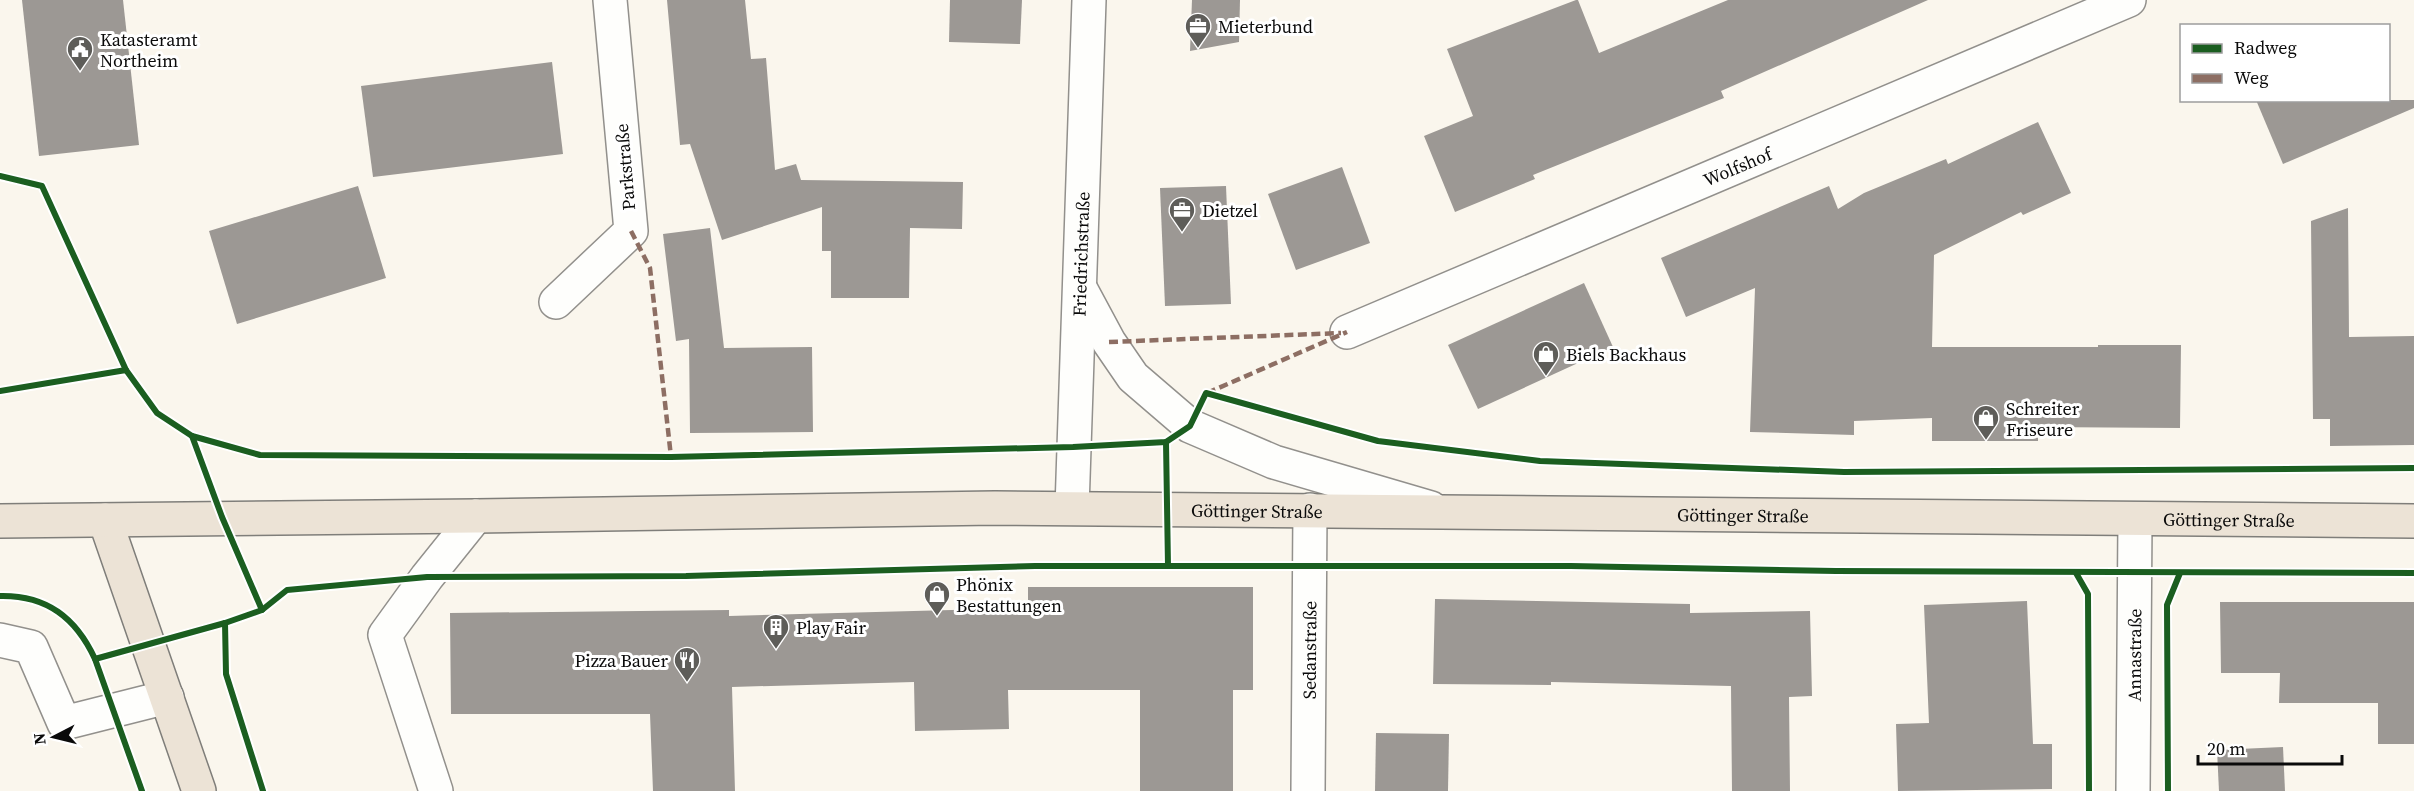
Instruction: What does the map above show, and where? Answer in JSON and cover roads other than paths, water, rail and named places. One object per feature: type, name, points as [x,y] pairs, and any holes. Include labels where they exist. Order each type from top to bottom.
[{"type":"main road","name":"Göttinger Straße","points":[[0,520],[1072,508],[2414,521]]},
{"type":"main road","points":[[105,520],[199,791]]},
{"type":"street","name":"Parkstraße","points":[[556,302],[631,231],[610,0]]},
{"type":"street","name":"Friedrichstraße","points":[[1072,508],[1089,0]]},
{"type":"street","name":"Wolfshof","points":[[1347,332],[2129,0]]},
{"type":"street","points":[[1080,288],[1109,342],[1133,377],[1190,426],[1274,462],[1446,512]]},
{"type":"street","name":"Sedanstraße","points":[[1308,791],[1310,510]]},
{"type":"street","points":[[436,791],[386,635],[427,577],[476,516]]},
{"type":"street","name":"Annastraße","points":[[2133,791],[2135,519]]},
{"type":"street","points":[[0,640],[31,647],[64,723],[167,697]]},
{"type":"place","name":"Mieterbund","points":[[1198,49]]},
{"type":"place","name":"Katasteramt Northeim","points":[[80,72]]},
{"type":"place","name":"Dietzel","points":[[1182,233]]},
{"type":"place","name":"Biels Backhaus","points":[[1546,377]]},
{"type":"place","name":"Schreiter Friseure","points":[[1986,441]]},
{"type":"place","name":"Phönix Bestattungen","points":[[937,617]]},
{"type":"place","name":"Play Fair","points":[[776,650]]},
{"type":"place","name":"Pizza Bauer","points":[[687,683]]}]
